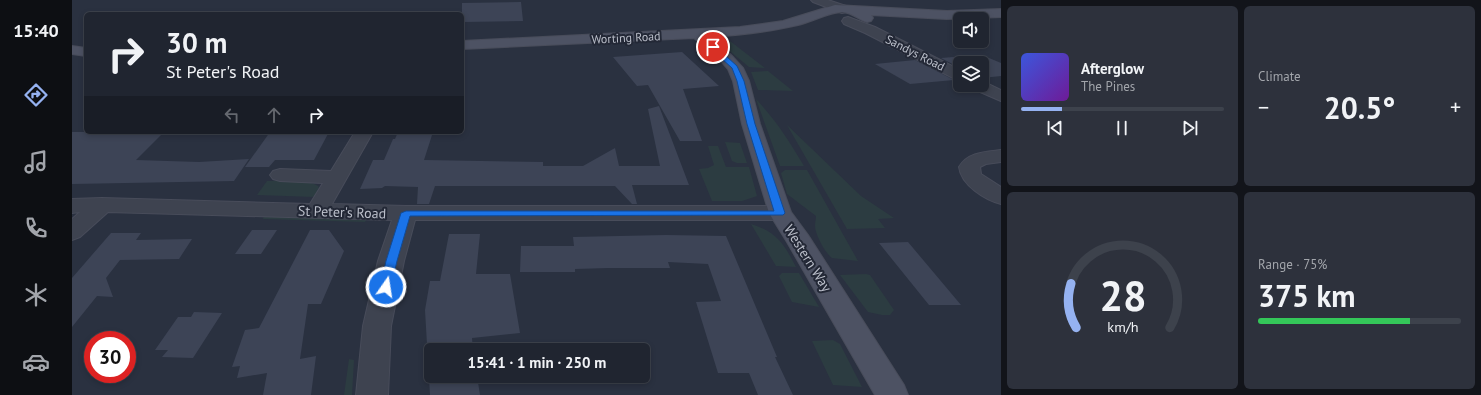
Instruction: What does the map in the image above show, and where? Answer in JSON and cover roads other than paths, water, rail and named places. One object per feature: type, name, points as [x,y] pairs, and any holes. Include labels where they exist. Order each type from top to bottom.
[{"type":"street","points":[[812,0],[825,12],[864,20],[923,15],[1001,13]]},
{"type":"street","name":"Sandys Road","points":[[817,0],[842,16],[864,20],[953,72]]},
{"type":"street","name":"Worting Road","points":[[464,45],[697,34],[763,28],[806,20],[825,12]]},
{"type":"street","name":"Worting Road","points":[[788,23],[814,23],[842,16]]},
{"type":"street","name":"Western Way","points":[[697,34],[725,57],[735,68],[741,81],[751,124],[780,213],[799,241],[892,395]]},
{"type":"street","points":[[72,50],[84,52]]},
{"type":"street","points":[[72,53],[84,52]]},
{"type":"street","points":[[989,90],[1001,96]]},
{"type":"street","points":[[317,211],[363,134]]},
{"type":"street","points":[[1001,156],[986,157],[976,161],[970,165],[969,169],[971,177],[1001,197]]},
{"type":"street","points":[[280,175],[337,176]]},
{"type":"street","points":[[72,232],[102,205]]},
{"type":"street","name":"St Peter's Road","points":[[72,206],[102,205],[406,213],[780,213]]},
{"type":"street","points":[[372,395],[377,326],[391,261],[406,213]]}]
